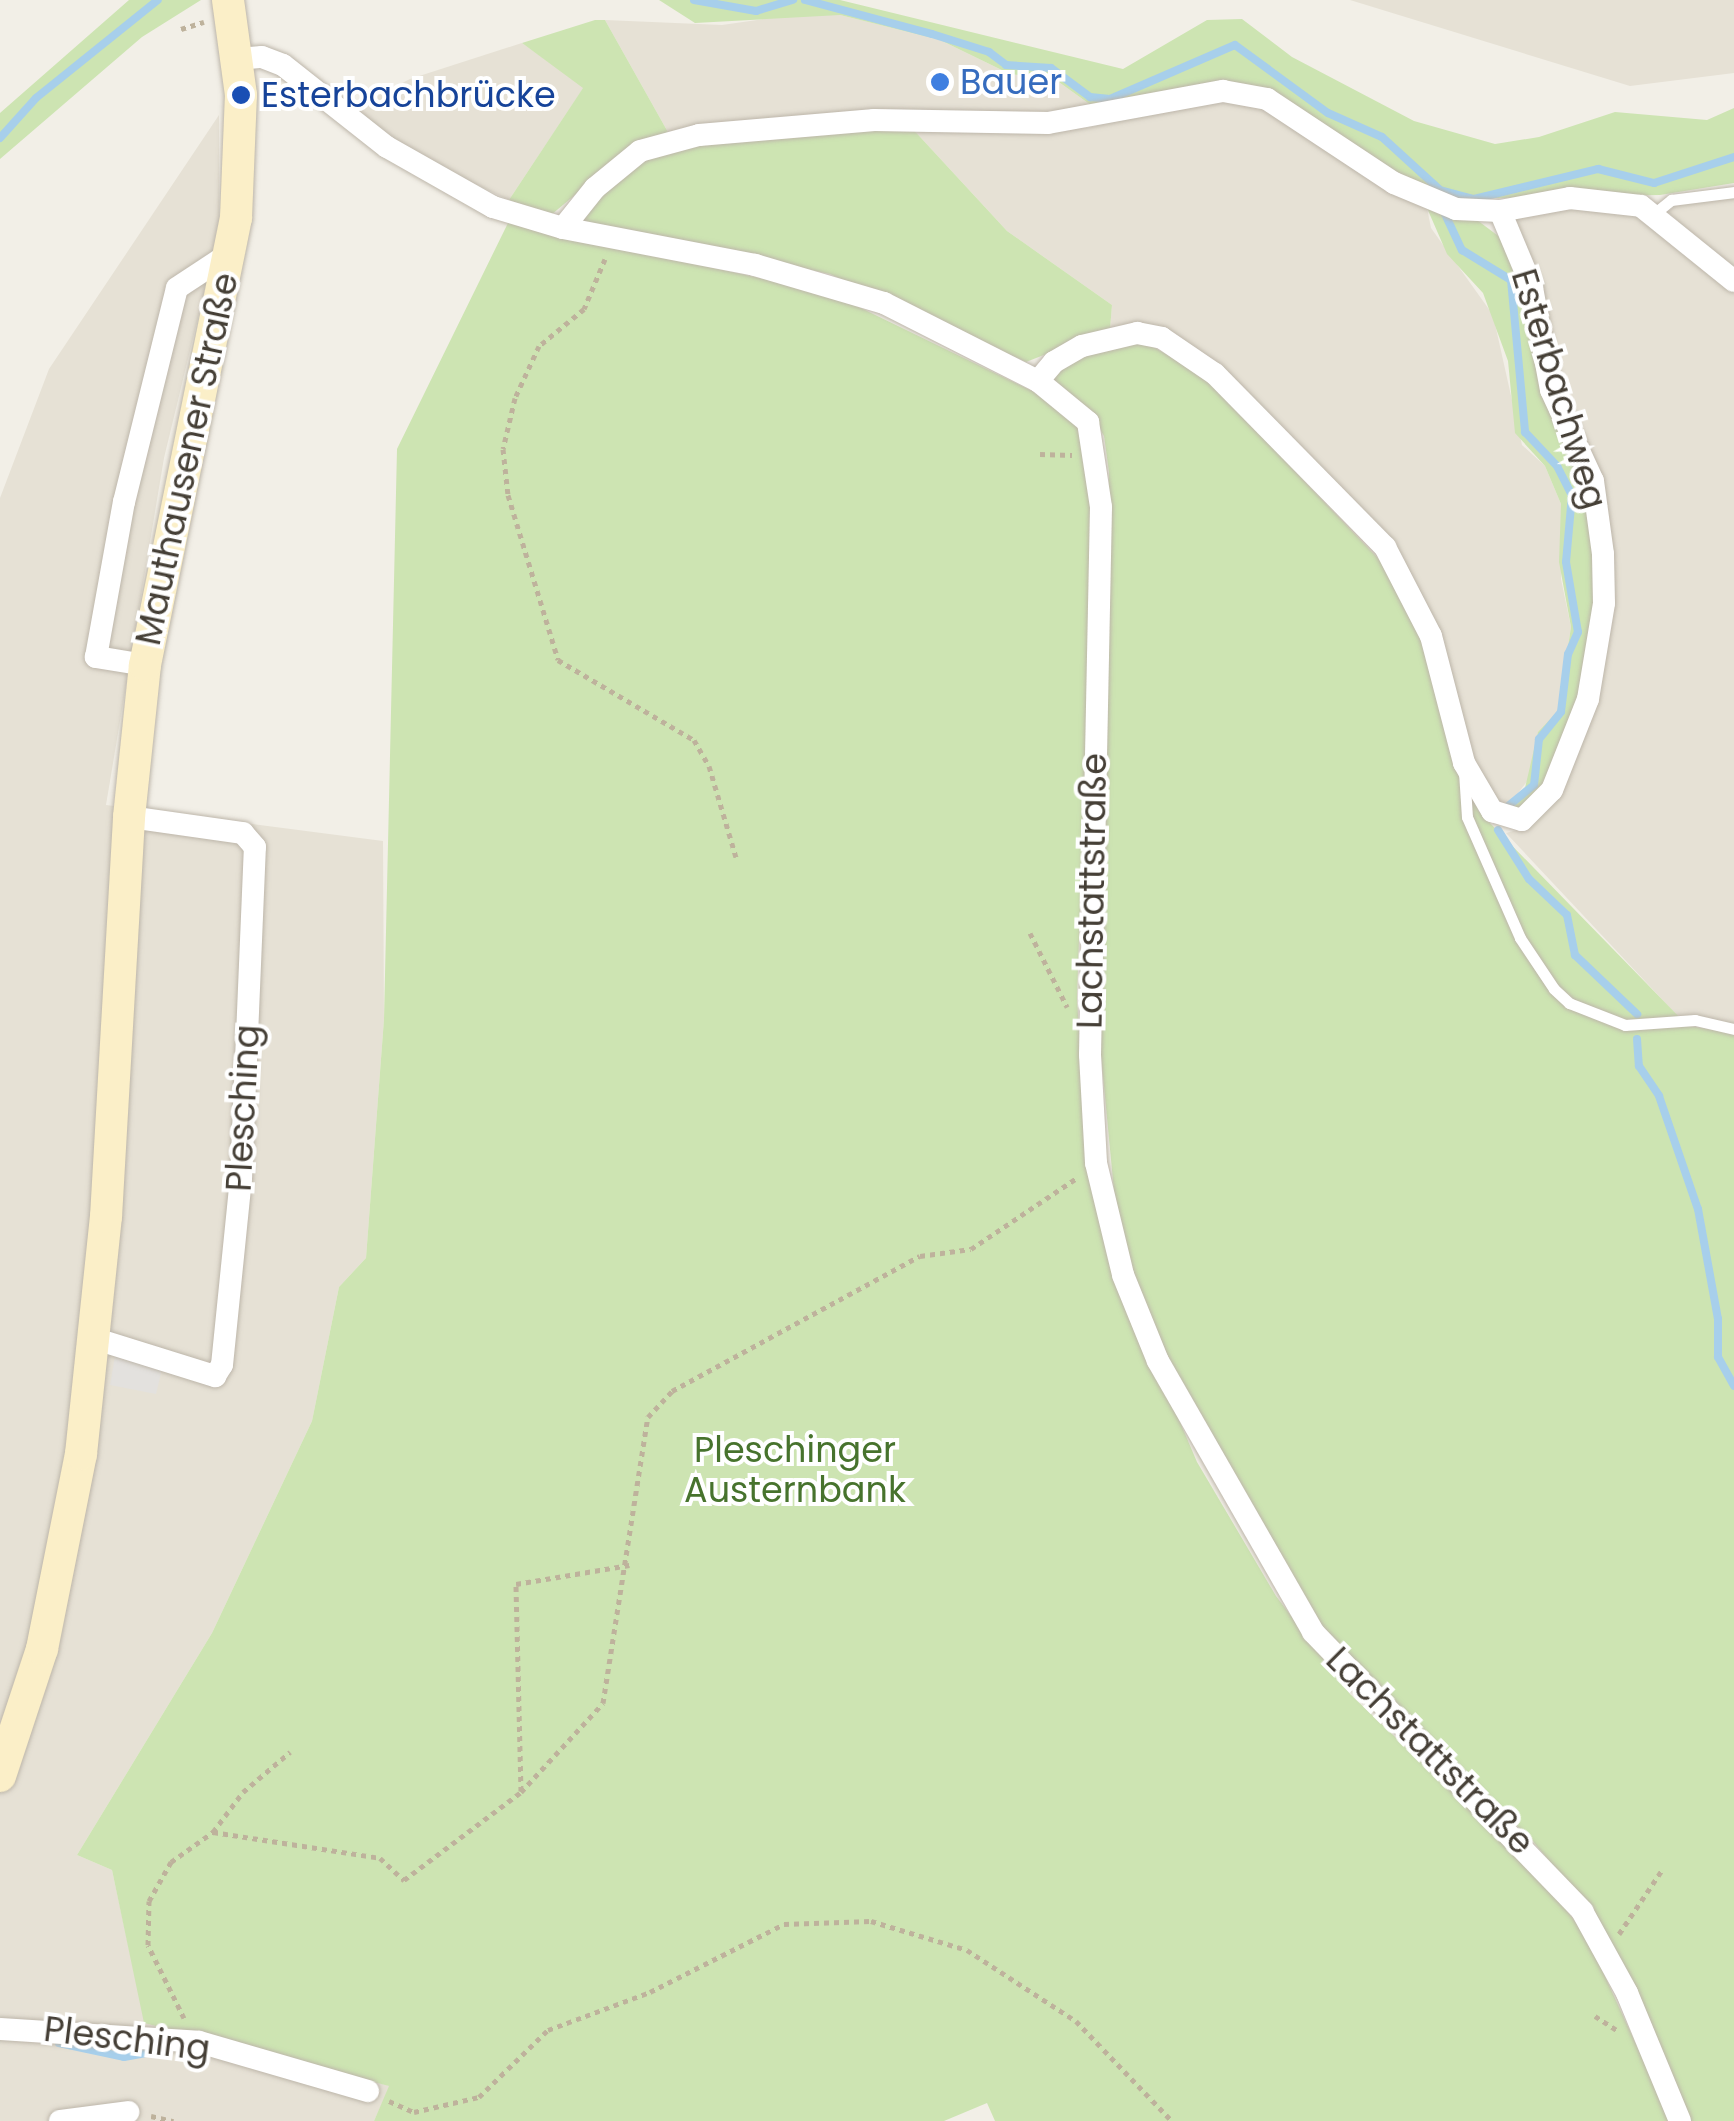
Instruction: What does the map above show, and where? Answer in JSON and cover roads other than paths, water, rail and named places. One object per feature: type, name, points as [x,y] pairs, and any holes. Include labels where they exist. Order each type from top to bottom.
[{"type":"main road","name":"Mauthausener Straße","points":[[129,817],[145,666],[171,514],[230,253],[240,173],[238,59],[228,0]]},
{"type":"main road","points":[[0,1776],[62,1563],[96,1338],[129,817]]},
{"type":"street","name":"Lachstattstraße","points":[[238,59],[262,56],[283,64],[387,148],[448,185],[563,228],[837,287],[1038,381],[1088,422],[1102,507],[1090,1055],[1096,1163],[1124,1275],[1158,1361],[1304,1618],[1360,1688],[1554,1876],[1604,1948],[1680,2121]]},
{"type":"street","points":[[563,228],[595,188],[640,151],[700,135],[874,120],[1048,123],[1223,91],[1287,110],[1424,198],[1456,209],[1500,211],[1584,198],[1624,201],[1655,213],[1734,280]]},
{"type":"street","name":"Esterbachweg","points":[[1464,763],[1492,811],[1522,820],[1537,810],[1576,736],[1604,602],[1592,481],[1551,390],[1532,287],[1500,211]]},
{"type":"street","name":"Mauthausener Straße","points":[[145,666],[96,657],[124,502],[177,288],[230,253]]},
{"type":"street","points":[[1038,381],[1054,362],[1082,346],[1137,333],[1162,338],[1215,374],[1385,547],[1430,636],[1464,763]]},
{"type":"street","name":"Plesching","points":[[96,1338],[214,1376],[222,1365],[242,1179],[255,847],[243,832],[129,817]]},
{"type":"street","name":"Plesching","points":[[0,2029],[199,2042],[368,2091]]},
{"type":"street","points":[[60,2121],[128,2112]]},
{"type":"lane","points":[[1655,213],[1671,200],[1734,192]]},
{"type":"lane","points":[[1464,763],[1466,817],[1520,938],[1554,989],[1569,1003],[1625,1025],[1695,1020],[1734,1029]]},
{"type":"waterway","points":[[0,138],[36,98],[158,0]]},
{"type":"waterway","points":[[694,0],[756,11],[793,0]]},
{"type":"waterway","points":[[805,0],[989,52],[1006,65],[1051,68],[1090,97],[1110,99],[1235,45],[1328,113],[1382,137],[1440,190],[1474,199],[1598,169],[1654,183],[1734,157]]},
{"type":"waterway","points":[[1445,214],[1462,250],[1511,280],[1525,432],[1557,466],[1572,495],[1566,562],[1578,632],[1568,654],[1561,712],[1539,739],[1534,785],[1508,806]]},
{"type":"waterway","points":[[1498,830],[1529,879],[1567,915],[1575,955],[1637,1014]]},
{"type":"waterway","points":[[1637,1039],[1639,1066],[1659,1096],[1698,1209],[1718,1319],[1718,1357],[1734,1386]]},
{"type":"waterway","points":[[59,2043],[124,2057],[168,2049]]},
{"type":"place","name":"Bauer","points":[[940,82]]},
{"type":"place","name":"Esterbachbrücke","points":[[241,95]]},
{"type":"park label","name":"Pleschinger Austernbank","points":[[795,1470]]}]
